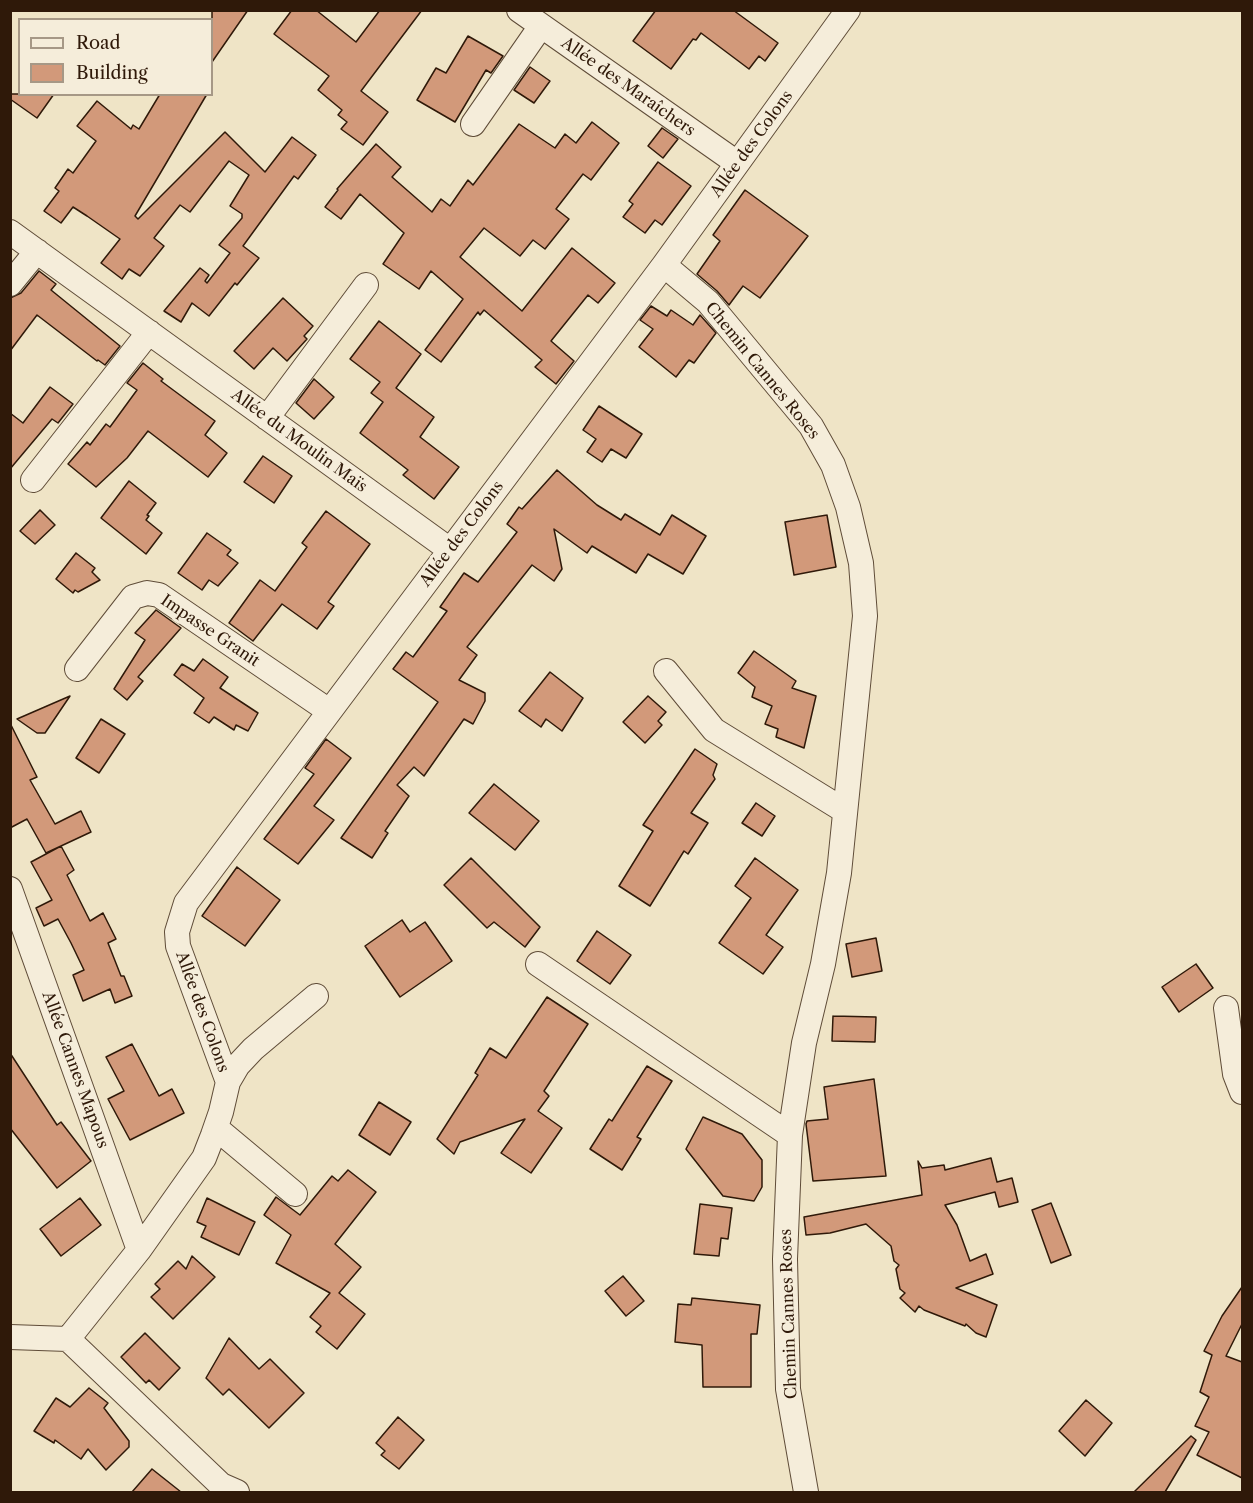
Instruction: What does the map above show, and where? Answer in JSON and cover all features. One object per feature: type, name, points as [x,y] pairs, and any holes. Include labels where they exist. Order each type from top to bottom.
[{"type":"street","name":"Allée des Maraîchers","points":[[519,10],[737,163]]},
{"type":"street","name":"Allée des Colons","points":[[228,1082],[178,946],[177,932],[186,903],[663,265],[848,10]]},
{"type":"street","points":[[473,124],[541,26]]},
{"type":"street","name":"Allée du Moulin Maïs","points":[[10,232],[450,550]]},
{"type":"street","points":[[10,284],[37,251]]},
{"type":"street","name":"Chemin Cannes Roses","points":[[663,265],[708,302],[811,426],[833,465],[848,507],[861,563],[865,616],[832,917],[804,1043],[790,1135],[785,1259],[788,1389],[806,1492]]},
{"type":"street","points":[[267,418],[366,285]]},
{"type":"street","points":[[33,480],[149,332]]},
{"type":"street","name":"Impasse Granit","points":[[77,669],[133,597],[147,593],[159,595],[329,711]]},
{"type":"street","points":[[666,671],[714,730],[845,811]]},
{"type":"street","name":"Allée Cannes Mapous","points":[[10,889],[140,1250]]},
{"type":"street","points":[[538,964],[790,1135]]},
{"type":"street","name":"Allée des Colons","points":[[68,1339],[140,1250],[204,1158],[216,1128],[228,1082],[238,1065],[253,1049],[316,996]]},
{"type":"street","points":[[1226,1008],[1235,1074],[1242,1092]]},
{"type":"street","points":[[216,1128],[295,1194]]},
{"type":"street","points":[[10,1337],[68,1339],[221,1485],[237,1492]]},
{"type":"building","points":[[212,10],[248,10],[213,61],[213,18]]},
{"type":"building","points":[[292,10],[316,10],[356,42],[380,10],[422,10],[361,91],[388,112],[363,145],[341,129],[347,122],[338,115],[342,110],[318,90],[329,76],[274,34]]},
{"type":"building","points":[[656,10],[733,10],[778,43],[765,61],[759,56],[749,69],[701,33],[696,40],[693,39],[671,69],[633,41]]},
{"type":"building","points":[[468,36],[503,56],[491,73],[486,70],[455,122],[417,100],[436,68],[446,73]]},
{"type":"building","points":[[530,67],[550,81],[534,103],[514,90]]},
{"type":"building","points":[[10,94],[53,96],[37,118],[10,99]]},
{"type":"building","points":[[159,96],[206,96],[135,216],[138,219],[225,132],[265,172],[292,137],[316,155],[298,179],[294,176],[243,246],[259,258],[237,285],[235,283],[209,316],[192,303],[181,322],[164,311],[200,268],[209,275],[205,281],[207,283],[230,253],[219,245],[242,218],[242,214],[230,206],[249,175],[229,161],[190,212],[180,205],[154,238],[164,246],[140,276],[129,269],[122,279],[101,263],[120,239],[87,216],[73,207],[61,223],[44,211],[59,191],[55,188],[68,169],[73,173],[96,141],[77,126],[97,101],[131,129],[133,125],[139,129]]},
{"type":"building","points":[[592,122],[619,143],[591,180],[583,174],[556,209],[569,219],[545,249],[533,240],[520,256],[484,228],[460,257],[522,311],[572,248],[615,283],[598,303],[588,295],[551,341],[574,361],[556,384],[535,367],[542,360],[484,310],[480,315],[478,312],[441,362],[425,350],[463,299],[431,271],[419,289],[383,264],[404,233],[360,194],[341,219],[325,207],[337,189],[376,144],[401,167],[392,177],[432,212],[441,199],[450,206],[468,180],[473,185],[519,124],[555,148],[565,134],[576,143]]},
{"type":"building","points":[[662,128],[678,139],[663,158],[648,146]]},
{"type":"building","points":[[658,162],[691,186],[662,225],[655,220],[645,233],[623,217],[633,204],[629,201]]},
{"type":"building","points":[[745,190],[808,236],[760,298],[743,286],[729,305],[697,274],[720,241],[713,235]]},
{"type":"building","points":[[39,271],[56,284],[51,290],[120,346],[105,365],[37,315],[10,351],[10,298],[21,293]]},
{"type":"building","points":[[283,298],[313,326],[304,336],[307,339],[287,361],[273,348],[254,369],[234,351]]},
{"type":"building","points":[[651,306],[667,316],[671,310],[693,325],[700,315],[716,333],[694,363],[689,360],[676,377],[639,347],[653,329],[640,320]]},
{"type":"building","points":[[379,321],[421,354],[396,388],[434,417],[420,437],[459,467],[434,499],[403,475],[408,470],[360,433],[383,402],[371,393],[380,382],[350,359]]},
{"type":"building","points":[[143,363],[163,379],[161,381],[215,421],[205,435],[227,453],[208,477],[148,431],[127,458],[96,487],[68,464],[87,442],[90,445],[106,424],[110,427],[137,390],[127,383]]},
{"type":"building","points":[[314,379],[334,397],[314,419],[296,403]]},
{"type":"building","points":[[50,387],[73,404],[58,423],[52,419],[10,469],[10,413],[23,423]]},
{"type":"building","points":[[599,406],[642,434],[626,458],[611,449],[602,462],[587,452],[596,439],[583,430]]},
{"type":"building","points":[[263,456],[292,476],[274,503],[244,482]]},
{"type":"building","points":[[557,470],[597,505],[621,520],[625,514],[660,535],[672,515],[706,536],[683,574],[648,554],[636,573],[592,546],[587,553],[554,529],[562,569],[554,581],[532,565],[467,647],[477,655],[459,680],[485,693],[485,701],[473,724],[464,719],[424,776],[414,767],[397,785],[409,796],[385,831],[388,833],[372,858],[341,838],[438,702],[393,669],[406,652],[413,657],[447,611],[440,607],[464,573],[478,582],[517,532],[507,524],[519,507],[522,509]]},
{"type":"building","points":[[129,481],[156,503],[146,520],[162,533],[146,554],[101,518]]},
{"type":"building","points":[[40,510],[55,525],[35,544],[20,531]]},
{"type":"building","points":[[326,511],[370,544],[328,602],[334,606],[317,629],[282,604],[253,641],[229,623],[260,580],[275,591],[307,547],[302,543]]},
{"type":"building","points":[[827,515],[836,567],[794,575],[785,522]]},
{"type":"building","points":[[207,533],[231,550],[227,555],[238,563],[218,586],[209,580],[202,590],[178,573]]},
{"type":"building","points":[[76,553],[95,568],[92,572],[100,580],[78,592],[75,590],[73,593],[56,579]]},
{"type":"building","points":[[156,610],[181,628],[138,677],[143,681],[127,700],[114,689],[145,640],[135,633]]},
{"type":"building","points":[[754,651],[796,681],[792,688],[816,696],[804,748],[776,737],[778,729],[765,724],[772,706],[752,697],[755,687],[738,673]]},
{"type":"building","points":[[203,659],[228,677],[220,688],[258,713],[248,731],[236,725],[234,730],[214,717],[209,723],[194,713],[204,698],[174,675],[182,664],[194,671]]},
{"type":"building","points":[[550,672],[583,698],[562,731],[546,719],[541,727],[519,711]]},
{"type":"building","points":[[70,696],[45,733],[37,733],[17,719]]},
{"type":"building","points":[[648,696],[666,712],[658,721],[662,725],[645,743],[623,722]]},
{"type":"building","points":[[101,719],[125,734],[99,773],[76,758]]},
{"type":"building","points":[[10,723],[37,777],[30,780],[55,824],[81,811],[91,832],[46,853],[27,819],[10,828]]},
{"type":"building","points":[[326,739],[351,758],[314,806],[334,820],[298,864],[264,839],[314,774],[305,768]]},
{"type":"building","points":[[695,749],[717,764],[713,775],[715,779],[691,813],[708,823],[688,854],[684,851],[650,906],[619,886],[653,831],[643,825]]},
{"type":"building","points":[[494,784],[539,821],[515,850],[469,813]]},
{"type":"building","points":[[756,803],[775,816],[762,836],[742,823]]},
{"type":"building","points":[[61,846],[74,870],[67,875],[90,921],[103,913],[116,939],[108,943],[132,996],[115,1003],[110,989],[83,1001],[73,975],[84,970],[71,943],[58,919],[44,926],[36,908],[52,900],[31,862]]},
{"type":"building","points":[[471,858],[540,927],[525,947],[494,922],[487,928],[444,885]]},
{"type":"building","points":[[755,858],[798,890],[766,935],[783,947],[763,974],[719,943],[751,898],[735,886]]},
{"type":"building","points":[[237,867],[280,900],[245,946],[202,916]]},
{"type":"building","points":[[402,920],[410,932],[425,922],[452,961],[400,997],[365,946]]},
{"type":"building","points":[[597,931],[631,955],[610,984],[577,961]]},
{"type":"building","points":[[876,938],[882,971],[852,977],[846,944]]},
{"type":"building","points":[[1196,964],[1213,988],[1179,1012],[1162,987]]},
{"type":"building","points":[[547,997],[588,1024],[544,1091],[549,1096],[538,1111],[562,1128],[531,1173],[501,1153],[525,1119],[460,1142],[454,1154],[437,1139],[478,1075],[475,1073],[490,1048],[506,1058]]},
{"type":"building","points":[[833,1016],[876,1017],[875,1042],[832,1041]]},
{"type":"building","points":[[132,1044],[159,1096],[172,1089],[184,1113],[130,1140],[108,1099],[124,1091],[106,1057]]},
{"type":"building","points":[[10,1053],[57,1125],[61,1122],[91,1161],[57,1188],[10,1128]]},
{"type":"building","points":[[647,1066],[672,1081],[637,1137],[641,1139],[622,1170],[590,1149],[609,1119],[612,1121]]},
{"type":"building","points":[[874,1079],[886,1176],[813,1181],[806,1124],[807,1121],[828,1119],[824,1087]]},
{"type":"building","points":[[379,1102],[411,1122],[390,1155],[359,1135]]},
{"type":"building","points":[[703,1117],[742,1134],[762,1160],[762,1187],[754,1201],[723,1196],[686,1149]]},
{"type":"building","points":[[991,1158],[997,1182],[1012,1178],[1018,1202],[999,1207],[995,1192],[945,1205],[957,1225],[970,1261],[986,1254],[993,1274],[956,1288],[997,1305],[986,1337],[976,1333],[966,1324],[965,1326],[919,1306],[915,1312],[900,1298],[905,1293],[900,1289],[896,1269],[899,1265],[894,1261],[891,1246],[866,1224],[830,1233],[806,1235],[804,1217],[922,1195],[918,1161],[922,1168],[944,1165],[945,1170]]},
{"type":"building","points":[[348,1170],[376,1192],[335,1244],[361,1267],[339,1293],[365,1314],[337,1349],[316,1332],[321,1326],[310,1317],[330,1293],[276,1263],[291,1235],[264,1215],[276,1197],[300,1215],[332,1176],[338,1181]]},
{"type":"building","points":[[80,1198],[101,1225],[61,1256],[40,1229]]},
{"type":"building","points":[[207,1198],[255,1222],[239,1255],[201,1237],[206,1226],[197,1222]]},
{"type":"building","points":[[1051,1203],[1071,1255],[1051,1263],[1032,1210]]},
{"type":"building","points":[[700,1204],[732,1208],[728,1239],[721,1238],[719,1256],[694,1254]]},
{"type":"building","points":[[192,1256],[215,1277],[173,1319],[151,1297],[160,1289],[155,1284],[178,1261],[186,1269]]},
{"type":"building","points":[[623,1276],[644,1301],[626,1316],[605,1291]]},
{"type":"building","points":[[1242,1287],[1242,1324],[1226,1356],[1242,1362],[1242,1478],[1197,1455],[1209,1432],[1195,1426],[1209,1397],[1200,1392],[1212,1355],[1204,1351],[1222,1316]]},
{"type":"building","points":[[692,1298],[760,1305],[757,1334],[751,1334],[751,1387],[703,1387],[702,1345],[675,1342],[678,1304],[691,1305]]},
{"type":"building","points":[[145,1333],[180,1368],[159,1390],[149,1380],[146,1383],[121,1357]]},
{"type":"building","points":[[229,1338],[259,1369],[270,1359],[304,1393],[269,1428],[229,1389],[223,1395],[206,1378]]},
{"type":"building","points":[[89,1388],[108,1403],[104,1408],[129,1441],[129,1447],[106,1470],[88,1449],[81,1459],[55,1440],[54,1443],[34,1431],[56,1398],[70,1407]]},
{"type":"building","points":[[1086,1400],[1112,1423],[1085,1456],[1059,1431]]},
{"type":"building","points":[[398,1417],[424,1440],[399,1469],[381,1455],[385,1451],[376,1443]]},
{"type":"building","points":[[1191,1436],[1196,1440],[1165,1492],[1134,1492]]},
{"type":"building","points":[[152,1469],[181,1492],[132,1492]]}]
